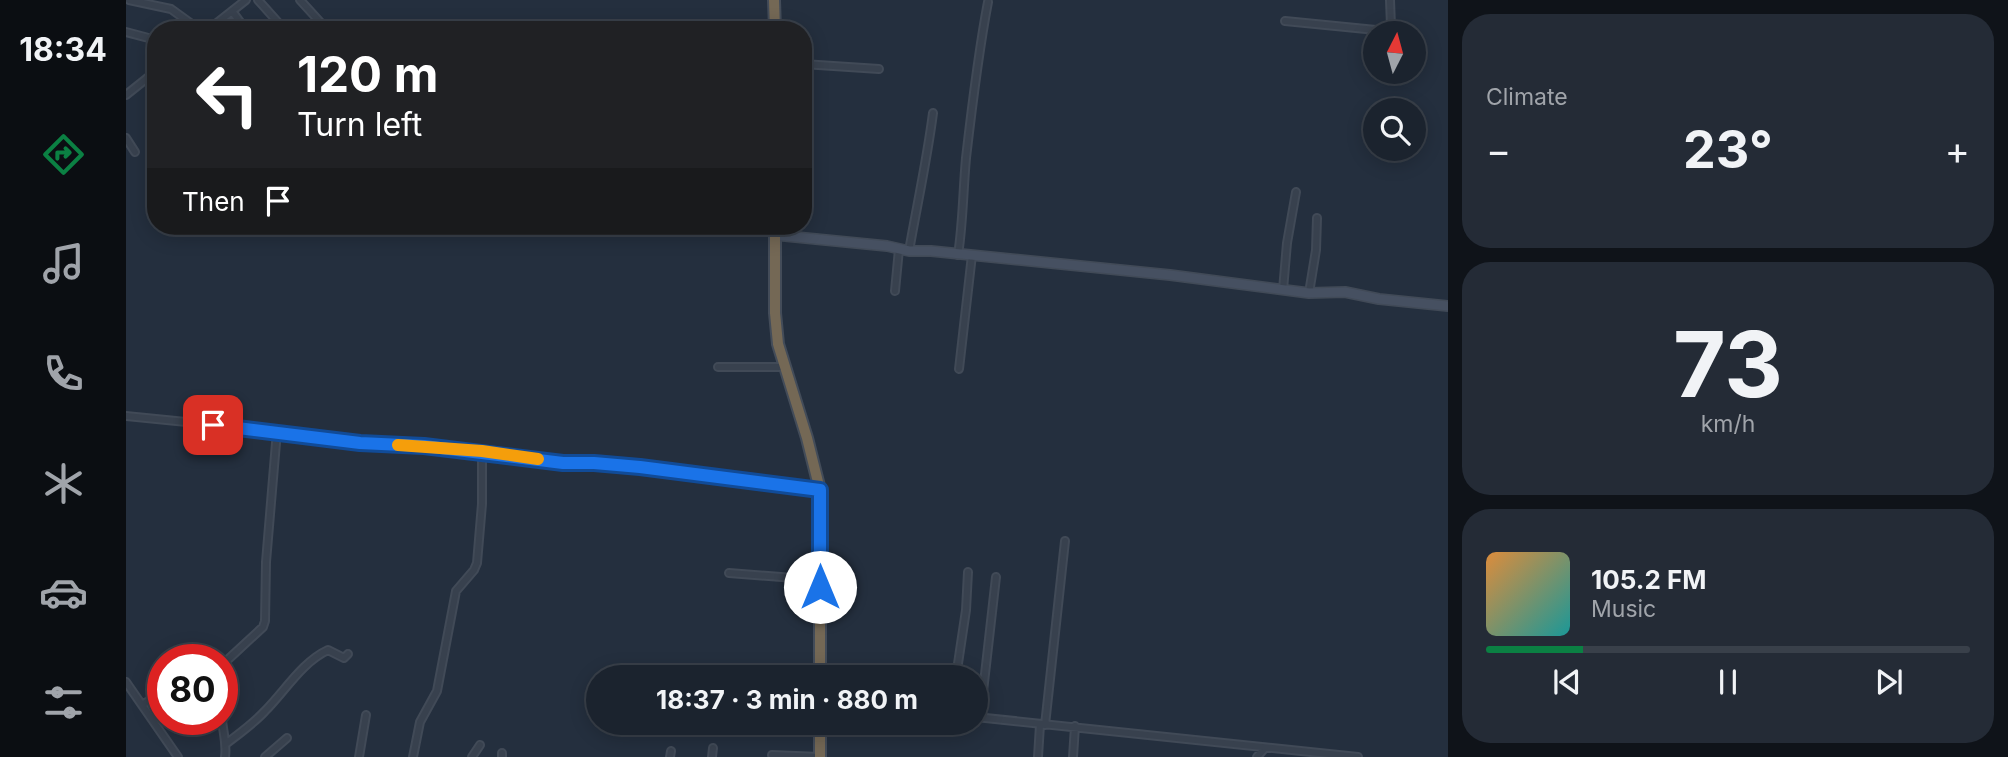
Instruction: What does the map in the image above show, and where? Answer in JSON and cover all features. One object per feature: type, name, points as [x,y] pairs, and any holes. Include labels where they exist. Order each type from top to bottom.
[{"type":"highway","points":[[774,0],[775,21]]},
{"type":"highway","points":[[775,235],[775,324],[784,367],[807,438],[820,490],[820,665]]},
{"type":"highway","points":[[820,735],[820,757]]},
{"type":"street","points":[[129,0],[171,9],[188,21]]},
{"type":"street","points":[[220,21],[246,0]]},
{"type":"street","points":[[258,0],[277,21]]},
{"type":"street","points":[[300,0],[319,21]]},
{"type":"street","points":[[1285,21],[1386,31],[1391,26],[1390,0]]},
{"type":"street","points":[[958,255],[978,53],[988,2]]},
{"type":"street","points":[[232,11],[240,21]]},
{"type":"street","points":[[126,32],[147,38]]},
{"type":"street","points":[[812,65],[879,69]]},
{"type":"street","points":[[126,95],[147,78]]},
{"type":"street","points":[[909,251],[925,173],[933,113]]},
{"type":"street","points":[[126,138],[135,152]]},
{"type":"street","points":[[1283,290],[1287,243],[1296,192]]},
{"type":"street","points":[[1310,293],[1317,218]]},
{"type":"street","points":[[808,235],[909,251],[1170,275],[1310,293],[1345,292],[1379,299],[1448,306]]},
{"type":"street","points":[[895,291],[899,249]]},
{"type":"street","points":[[959,369],[972,255]]},
{"type":"street","points":[[718,367],[784,367]]},
{"type":"street","points":[[126,416],[276,431],[360,443],[482,451],[563,463],[628,466],[820,490]]},
{"type":"street","points":[[238,650],[263,627],[265,621],[266,562],[276,431]]},
{"type":"street","points":[[413,757],[420,722],[437,691],[456,591],[477,563],[482,504],[482,451]]},
{"type":"street","points":[[1038,757],[1065,541]]},
{"type":"street","points":[[958,665],[966,610],[968,572]]},
{"type":"street","points":[[729,573],[820,580]]},
{"type":"street","points":[[985,665],[996,577]]},
{"type":"street","points":[[227,743],[264,713],[321,653],[328,650],[344,658],[348,654]]},
{"type":"street","points":[[126,682],[178,757]]},
{"type":"street","points":[[142,705],[147,702]]},
{"type":"street","points":[[359,757],[366,715]]},
{"type":"street","points":[[988,718],[1359,757]]},
{"type":"street","points":[[1073,757],[1075,726]]},
{"type":"street","points":[[224,735],[227,743],[225,757]]},
{"type":"street","points":[[265,757],[287,738]]},
{"type":"street","points":[[472,757],[480,745]]},
{"type":"street","points":[[712,757],[713,748]]},
{"type":"street","points":[[1257,757],[1264,749]]},
{"type":"street","points":[[772,755],[820,757]]},
{"type":"slow traffic","points":[[398,445],[482,451],[538,459]]},
{"type":"route","points":[[213,425],[360,443],[482,451],[563,463],[640,467],[820,490],[820,587]]}]
